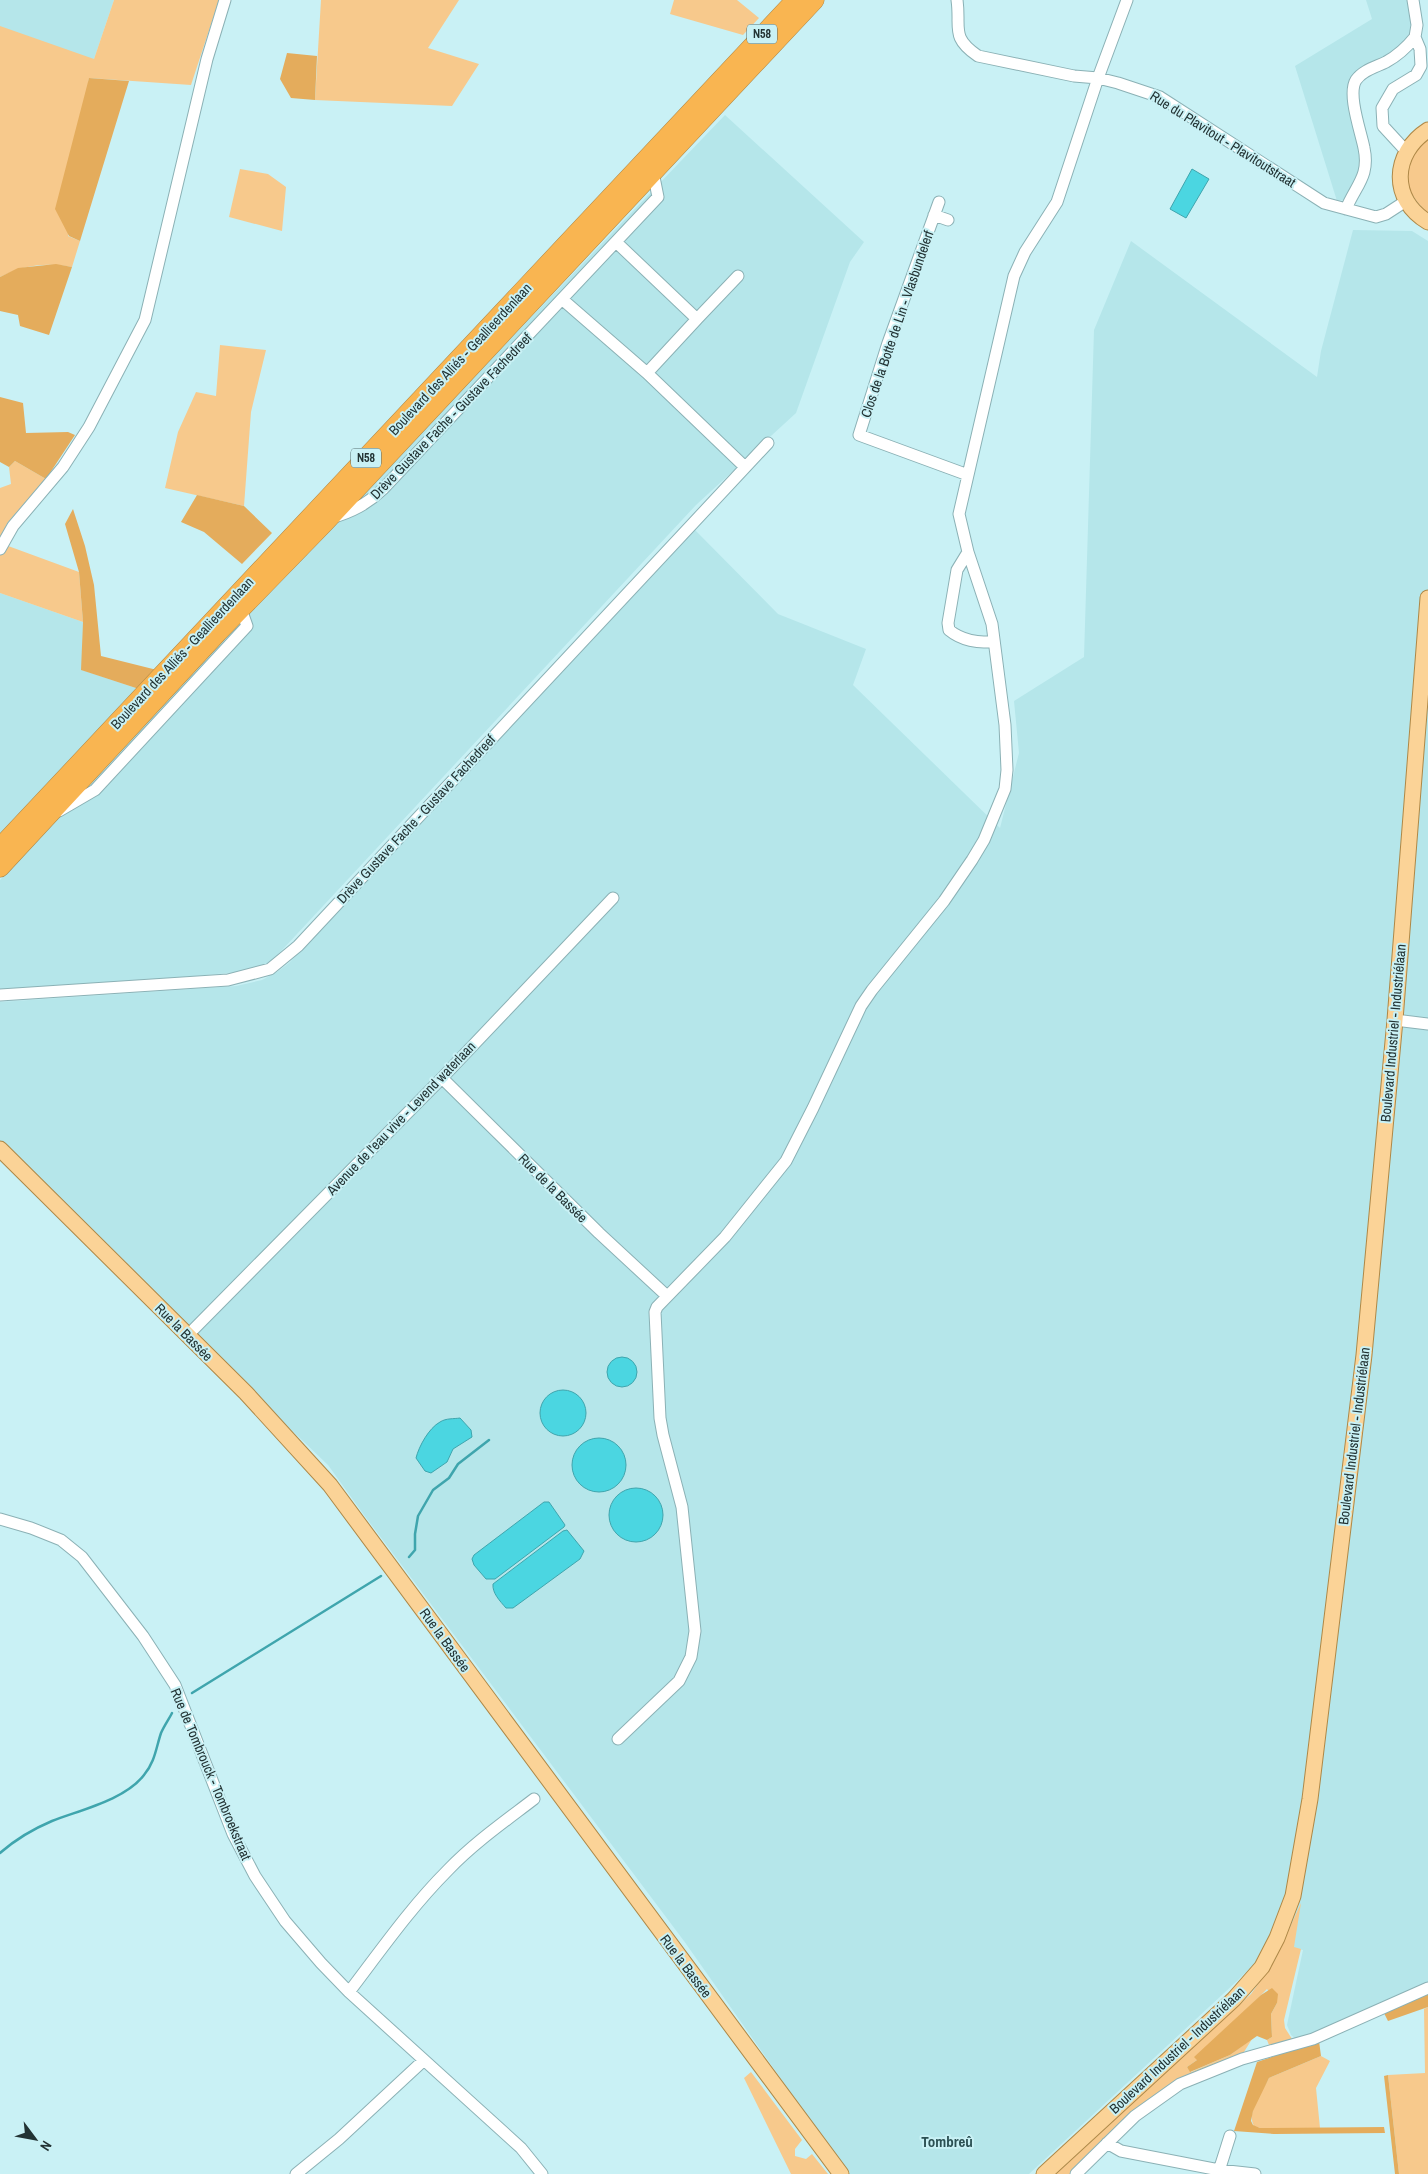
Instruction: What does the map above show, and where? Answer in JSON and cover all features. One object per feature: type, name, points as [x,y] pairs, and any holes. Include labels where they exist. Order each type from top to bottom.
[{"type":"highway","name":"Boulevard des Alliés - Geallieerdenlaan","points":[[0,847],[795,0]]},
{"type":"highway","name":"Boulevard des Alliés - Geallieerdenlaan","points":[[0,868],[240,609],[330,518],[815,0]]},
{"type":"main road","points":[[1428,130],[1416,137],[1406,151],[1401,167],[1400,183],[1406,201],[1416,215],[1428,222]]},
{"type":"main road","name":"Boulevard Industriel - Industriélaan","points":[[1044,2174],[1234,1999],[1262,1967],[1277,1938],[1293,1896],[1310,1799],[1364,1354],[1395,1020],[1428,598]]},
{"type":"main road","name":"Rue la Bassée","points":[[0,1149],[246,1393],[330,1485],[841,2174]]},
{"type":"street","points":[[0,549],[13,526],[63,467],[88,427],[145,320],[207,59],[225,0]]},
{"type":"street","name":"Rue du Plavitout - Plavitoutstraat","points":[[957,0],[958,33],[964,47],[978,56],[1074,76],[1098,78],[1160,97],[1324,203],[1376,217],[1386,214],[1406,201]]},
{"type":"street","points":[[618,1740],[680,1681],[686,1670],[694,1644],[694,1624],[683,1514],[660,1418],[655,1312],[666,1296],[725,1237],[786,1160],[796,1143],[861,1006],[944,902],[972,860],[984,840],[1005,789],[1008,770],[1005,725],[992,624],[968,552],[959,514],[1014,276],[1025,252],[1057,202],[1098,78],[1128,0]]},
{"type":"street","points":[[1346,210],[1366,172],[1364,151],[1354,102],[1353,90],[1356,80],[1372,68],[1398,54],[1415,37],[1418,25],[1413,0]]},
{"type":"street","points":[[1406,151],[1383,126],[1382,108],[1393,89],[1416,76],[1421,66],[1420,49],[1415,37]]},
{"type":"street","name":"Drève Gustave Fache - Gustave Fachedreef","points":[[330,518],[350,512],[369,503],[383,490],[563,300],[658,197],[654,172]]},
{"type":"street","name":"Clos de la Botte de Lin - Vlasbundelerf","points":[[939,202],[888,343],[859,436],[968,475]]},
{"type":"street","name":"Clos de la Botte de Lin - Vlasbundelerf","points":[[934,215],[948,220]]},
{"type":"street","points":[[616,242],[697,319]]},
{"type":"street","points":[[646,373],[738,276]]},
{"type":"street","points":[[563,300],[646,373],[745,467]]},
{"type":"street","name":"Drève Gustave Fache - Gustave Fachedreef","points":[[0,995],[228,980],[270,969],[298,946],[768,443]]},
{"type":"street","points":[[0,532],[13,526]]},
{"type":"street","points":[[968,552],[958,570],[948,623],[949,630],[956,635],[974,641],[985,643],[994,641]]},
{"type":"street","name":"Avenue de l'eau vive - Levend waterlaan","points":[[187,1336],[442,1078],[613,898]]},
{"type":"street","points":[[1395,1020],[1428,1024]]},
{"type":"street","name":"Rue de la Bassée","points":[[442,1078],[599,1233],[666,1296]]},
{"type":"street","name":"Rue de Tombrouck - Tombroekstraat","points":[[0,1519],[62,1540],[82,1557],[143,1636],[175,1685],[233,1834],[255,1876],[286,1921],[321,1963],[350,1992],[521,2148],[542,2174]]},
{"type":"street","points":[[350,1992],[419,1901],[448,1870],[470,1849],[534,1800]]},
{"type":"street","points":[[1076,2174],[1146,2107],[1180,2084],[1242,2059],[1313,2039],[1428,1988]]},
{"type":"street","points":[[296,2174],[339,2139],[424,2061]]},
{"type":"street","points":[[1218,2172],[1230,2136]]},
{"type":"street","points":[[1107,2143],[1121,2151],[1218,2172],[1255,2174]]},
{"type":"shaded area","points":[[0,0],[114,0],[94,59],[0,205]]},
{"type":"shaded area","points":[[114,0],[219,0],[191,85],[89,78],[68,236],[80,241],[72,267],[44,265],[26,267],[0,277],[0,26],[94,59]]},
{"type":"shaded area","points":[[321,0],[459,0],[428,48],[479,64],[452,106],[315,100]]},
{"type":"shaded area","points":[[674,0],[737,0],[759,18],[743,35],[670,14]]},
{"type":"shaded area","points":[[1366,0],[1412,0],[1415,37],[1363,74],[1353,90],[1366,172],[1350,199],[1337,201],[1295,66],[1372,19]]},
{"type":"shaded area","points":[[287,53],[317,56],[315,100],[291,98],[280,79]]},
{"type":"shaded area","points":[[89,78],[129,81],[80,241],[69,236],[55,209]]},
{"type":"shaded area","points":[[725,115],[864,242],[850,262],[796,413],[696,505],[270,963],[238,972],[0,994],[0,880],[269,591]]},
{"type":"shaded area","points":[[1428,135],[1428,213],[1413,196],[1407,183],[1406,175],[1409,161]]},
{"type":"shaded area","points":[[240,169],[268,174],[286,187],[282,231],[229,217]]},
{"type":"shaded area","points":[[1353,230],[1412,231],[1428,241],[1428,1987],[1305,2039],[1296,2039],[1291,2035],[1287,2025],[1303,1950],[1294,1948],[1281,1970],[1258,1960],[1029,2174],[848,2174],[684,1941],[328,1465],[203,1345],[0,1142],[0,1002],[236,986],[262,980],[277,972],[289,963],[695,530],[778,614],[866,649],[853,685],[1000,828],[1019,753],[1014,701],[1084,657],[1094,330],[1131,241],[1317,377],[1321,351]]},
{"type":"shaded area","points":[[56,264],[72,267],[49,335],[20,326],[18,315],[0,311],[0,277],[18,268]]},
{"type":"shaded area","points":[[220,345],[266,350],[251,412],[244,506],[165,488],[178,432],[196,392],[216,396]]},
{"type":"shaded area","points":[[0,397],[23,403],[26,433],[68,432],[75,435],[46,479],[15,461],[9,467],[0,462]]},
{"type":"shaded area","points":[[15,461],[46,479],[8,522],[0,538],[0,488],[11,484],[9,467]]},
{"type":"shaded area","points":[[197,495],[244,506],[272,533],[242,564],[204,532],[181,522]]},
{"type":"shaded area","points":[[73,509],[85,546],[94,585],[101,656],[157,670],[139,689],[81,670],[83,622],[79,572],[65,524]]},
{"type":"shaded area","points":[[0,543],[79,572],[83,622],[0,593]]},
{"type":"shaded area","points":[[0,593],[83,622],[82,670],[139,689],[0,838]]},
{"type":"shaded area","points":[[1301,1903],[1294,1947],[1301,1949],[1284,2020],[1285,2028],[1294,2042],[1275,2048],[1269,2045],[1267,2040],[1272,2037],[1271,2014],[1277,2003],[1267,1989],[1197,2060],[1187,2067],[1191,2072],[1230,2055],[1252,2039],[1244,2052],[1173,2084],[1071,2174],[1056,2174],[1251,1994],[1275,1960]]},
{"type":"shaded area","points":[[1272,1988],[1278,1994],[1277,2003],[1271,2014],[1272,2037],[1267,2040],[1257,2036],[1230,2055],[1190,2072],[1187,2067],[1197,2060],[1194,2057],[1261,1995]]},
{"type":"shaded area","points":[[1428,1991],[1428,2007],[1388,2021],[1383,2011]]},
{"type":"shaded area","points":[[1428,2007],[1428,2174],[1399,2174],[1388,2075],[1425,2073],[1424,2009]]},
{"type":"shaded area","points":[[1319,2041],[1321,2056],[1269,2078],[1253,2111],[1251,2121],[1253,2125],[1260,2128],[1384,2127],[1385,2133],[1274,2134],[1234,2131],[1257,2062]]},
{"type":"shaded area","points":[[1321,2056],[1330,2061],[1316,2088],[1320,2128],[1260,2128],[1254,2126],[1252,2114],[1269,2078]]},
{"type":"shaded area","points":[[751,2072],[802,2140],[795,2149],[795,2156],[806,2159],[812,2154],[828,2174],[791,2174],[744,2078]]},
{"type":"shaded area","points":[[1388,2075],[1399,2174],[1395,2174],[1384,2076]]},
{"type":"water","points":[[1192,169],[1209,179],[1186,218],[1170,209]]},
{"type":"water","points":[[622,1357],[633,1361],[637,1372],[633,1383],[622,1387],[611,1383],[607,1372],[611,1361]]},
{"type":"water","points":[[568,1390],[572,1391],[582,1400],[585,1404],[585,1422],[576,1432],[568,1436],[558,1436],[550,1432],[541,1422],[540,1408],[544,1400],[554,1391]]},
{"type":"water","points":[[460,1418],[471,1430],[472,1437],[453,1449],[447,1462],[431,1473],[425,1471],[416,1458],[425,1438],[432,1428],[440,1422],[447,1419]]},
{"type":"water","points":[[599,1438],[609,1440],[618,1446],[624,1455],[626,1465],[624,1475],[618,1484],[609,1490],[599,1492],[589,1490],[580,1484],[574,1475],[572,1465],[574,1455],[580,1446],[589,1440]]},
{"type":"water","points":[[636,1488],[646,1490],[655,1496],[661,1505],[663,1515],[661,1525],[655,1534],[646,1540],[636,1542],[626,1540],[617,1534],[611,1525],[609,1515],[611,1505],[617,1496],[626,1490]]},
{"type":"water","points":[[544,1502],[549,1502],[565,1525],[564,1527],[495,1579],[486,1579],[474,1565],[472,1559],[474,1555]]},
{"type":"water","points":[[567,1530],[584,1551],[580,1559],[513,1608],[506,1608],[495,1594],[493,1584],[563,1531]]},
{"type":"waterway","points":[[409,1557],[415,1550],[418,1516],[433,1490],[449,1478],[458,1464],[489,1440]]},
{"type":"waterway","points":[[192,1693],[381,1576]]},
{"type":"waterway","points":[[0,1853],[38,1827],[114,1798],[136,1784],[151,1765],[161,1733],[172,1713]]},
{"type":"district","name":"Tombreû","points":[[947,2142]]}]
